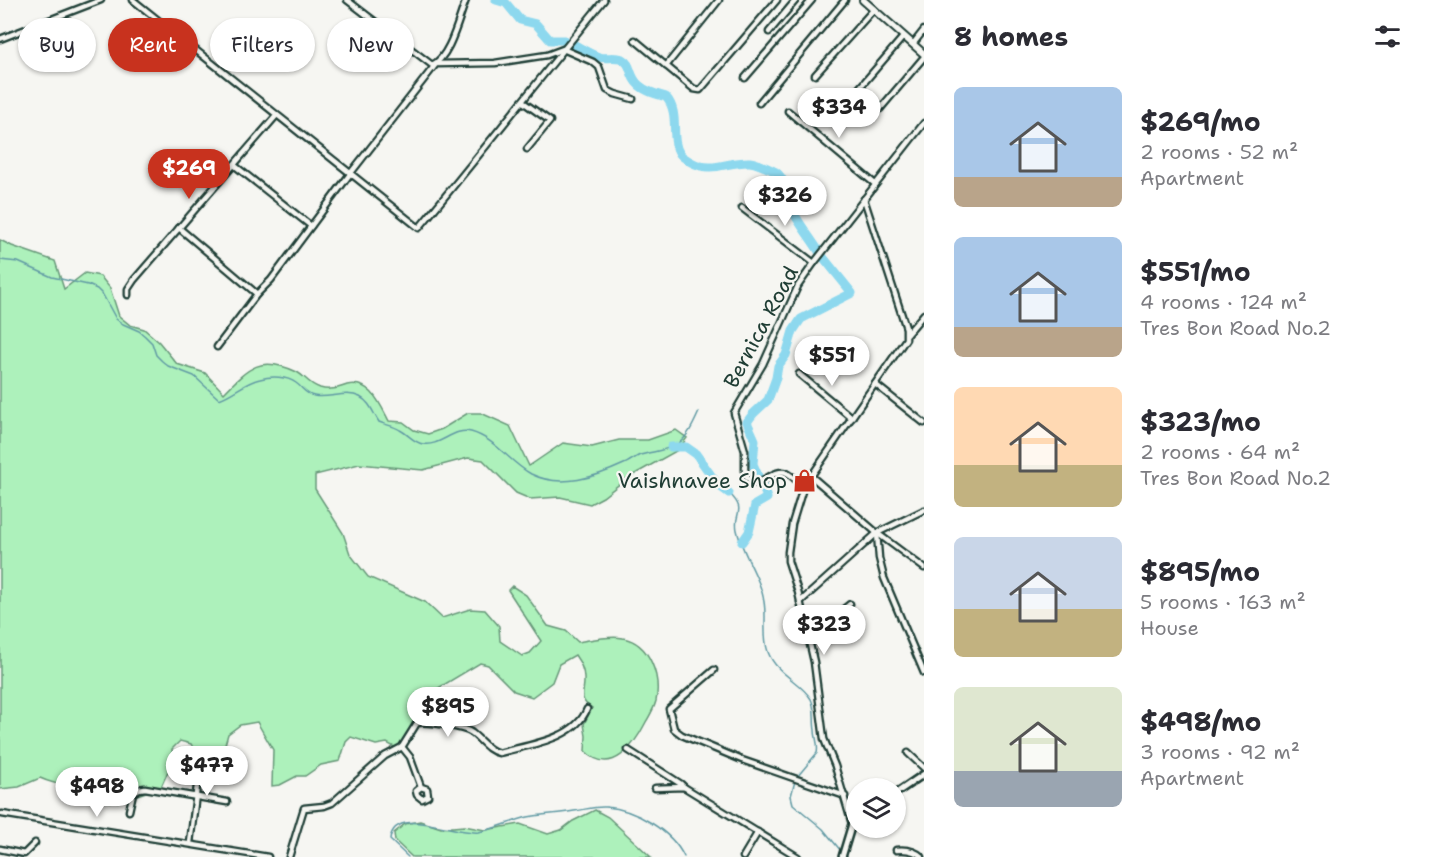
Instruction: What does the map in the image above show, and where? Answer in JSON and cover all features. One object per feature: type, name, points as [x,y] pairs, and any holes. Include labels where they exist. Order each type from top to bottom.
[{"type":"main road","points":[[865,1],[924,56]]},
{"type":"street","points":[[0,39],[101,0]]},
{"type":"street","points":[[133,0],[419,228],[523,102],[562,49],[603,0]]},
{"type":"street","points":[[347,0],[432,65],[495,63],[547,55],[562,49],[594,62],[599,67],[607,90],[633,99]]},
{"type":"street","points":[[217,347],[436,64],[454,33],[466,0]]},
{"type":"street","points":[[666,66],[719,0]]},
{"type":"street","points":[[635,40],[698,90],[777,0]]},
{"type":"street","points":[[769,32],[796,0]]},
{"type":"street","points":[[745,78],[812,0]]},
{"type":"street","points":[[759,103],[845,0]]},
{"type":"street","points":[[815,75],[874,9]]},
{"type":"street","points":[[913,44],[924,30]]},
{"type":"street","points":[[849,100],[904,36]]},
{"type":"street","points":[[880,109],[924,56]]},
{"type":"street","points":[[523,102],[549,121],[527,148]]},
{"type":"street","points":[[788,111],[875,184]]},
{"type":"street","points":[[128,294],[128,289],[134,280],[276,116]]},
{"type":"street","name":"Bernica Road","points":[[803,488],[795,478],[784,471],[776,471],[756,483],[747,478],[745,451],[734,413],[763,364],[798,286],[924,123]]},
{"type":"street","points":[[234,165],[311,226]]},
{"type":"street","points":[[864,199],[907,334]]},
{"type":"street","points":[[742,208],[814,263]]},
{"type":"street","points":[[179,228],[257,294]]},
{"type":"street","points":[[846,801],[824,739],[814,662],[788,561],[792,524],[803,488],[906,339],[907,334],[924,314]]},
{"type":"street","points":[[799,374],[852,418]]},
{"type":"street","points":[[875,384],[924,423]]},
{"type":"street","points":[[811,476],[877,533],[924,568]]},
{"type":"street","points":[[800,602],[877,533],[924,510]]},
{"type":"street","points":[[877,533],[879,558],[884,578],[924,673]]},
{"type":"street","points":[[808,636],[850,604]]},
{"type":"street","points":[[714,670],[669,709],[674,729],[682,735],[742,759],[844,796]]},
{"type":"street","points":[[289,857],[304,808],[332,803],[385,756],[402,747],[417,723],[425,722],[469,731],[491,750],[499,753],[556,736],[582,721],[587,709]]},
{"type":"street","points":[[402,747],[410,757],[421,787]]},
{"type":"street","points":[[628,750],[684,788],[798,857]]},
{"type":"street","points":[[908,753],[924,768]]},
{"type":"street","points":[[190,843],[200,764],[203,759],[233,762]]},
{"type":"street","points":[[906,786],[924,774]]},
{"type":"street","points":[[129,811],[133,793],[145,788],[227,802]]},
{"type":"street","points":[[654,788],[684,788]]},
{"type":"street","points":[[2,814],[268,857]]},
{"type":"street","points":[[743,857],[758,832]]},
{"type":"street","points":[[843,855],[849,838]]},
{"type":"street","points":[[0,849],[24,855],[35,843]]},
{"type":"street","points":[[896,850],[909,850],[922,857]]},
{"type":"green space","points":[[0,240],[55,261],[64,289],[85,273],[100,276],[110,288],[119,316],[130,325],[144,329],[159,342],[177,364],[205,373],[224,393],[249,370],[256,366],[274,364],[297,372],[313,385],[324,389],[355,384],[362,386],[374,395],[389,421],[403,422],[414,430],[428,434],[442,429],[468,413],[481,413],[510,426],[529,466],[563,443],[592,447],[619,440],[648,440],[676,430],[687,438],[678,450],[626,479],[590,504],[560,497],[530,499],[516,493],[483,460],[468,458],[423,470],[359,464],[315,475],[315,489],[343,533],[350,554],[368,577],[425,602],[442,618],[470,609],[485,610],[499,626],[500,641],[522,656],[530,653],[541,641],[508,590],[512,586],[526,595],[548,626],[566,631],[578,642],[618,637],[632,641],[640,647],[652,662],[657,692],[652,712],[636,740],[622,755],[604,761],[585,751],[584,724],[592,708],[583,699],[583,672],[575,655],[559,664],[552,682],[532,697],[514,691],[488,665],[480,663],[430,693],[398,749],[387,743],[376,745],[351,737],[346,742],[340,761],[321,765],[305,776],[297,776],[280,785],[272,786],[273,750],[257,722],[240,725],[228,734],[223,752],[210,767],[209,778],[196,786],[187,780],[195,751],[191,744],[180,741],[172,749],[173,760],[161,787],[117,802],[101,801],[95,772],[87,771],[65,784],[40,778],[19,787],[0,789]]},
{"type":"green space","points":[[595,810],[608,817],[651,857],[412,857],[395,841],[394,833],[405,824],[420,821],[441,828],[464,826],[485,830],[520,824],[548,834],[561,830]]},
{"type":"waterway","points":[[496,0],[506,3],[520,20],[536,24],[550,40],[564,40]]},
{"type":"waterway","points":[[573,44],[599,57],[622,59],[627,63],[640,86],[666,97],[673,111],[677,148],[680,154],[691,162],[706,167],[750,162],[779,174],[793,212],[820,253]]},
{"type":"waterway","points":[[759,478],[753,464],[755,440],[747,422],[768,400],[778,366],[786,355],[793,331],[801,319],[852,293],[823,257]]},
{"type":"waterway","points":[[0,260],[18,262],[52,277],[97,289],[103,295],[116,319],[145,336],[152,343],[156,355],[162,361],[168,366],[194,376],[219,399],[244,385],[274,377],[292,381],[314,396],[355,395],[366,402],[379,422],[398,429],[417,442],[435,443],[459,432],[471,432],[488,440],[531,474],[554,481],[590,477],[613,469],[640,455],[670,448],[686,436],[699,412]]},
{"type":"waterway","points":[[671,447],[686,447],[696,454],[718,485],[729,493]]},
{"type":"waterway","points":[[742,542],[749,532],[755,505],[767,498],[762,485]]},
{"type":"waterway","points":[[729,493],[738,504],[736,524],[739,539],[762,593],[768,652],[777,667],[801,687],[811,699],[813,707],[817,753],[797,777]]},
{"type":"waterway","points":[[795,781],[791,796],[793,804],[823,829],[841,851]]},
{"type":"waterway","points":[[408,857],[390,840],[394,829],[402,824],[413,822],[479,832],[528,817],[602,807],[629,812],[651,823],[671,838],[684,857]]},
{"type":"place","name":"Vaishnavee Shop","points":[[805,481]]}]
